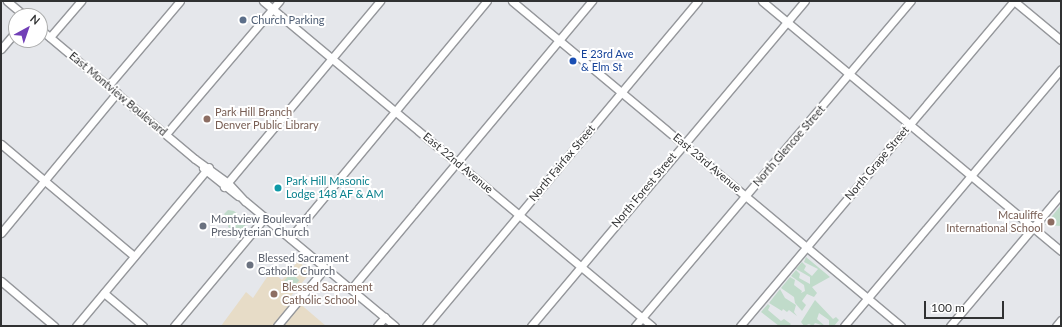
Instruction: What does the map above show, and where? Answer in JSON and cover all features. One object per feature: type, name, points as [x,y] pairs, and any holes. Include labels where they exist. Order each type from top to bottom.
[{"type":"street","points":[[7,1],[15,8]]},
{"type":"street","points":[[50,37],[81,1]]},
{"type":"street","points":[[108,86],[180,1]]},
{"type":"street","name":"East 22nd Avenue","points":[[263,1],[652,326]]},
{"type":"street","points":[[166,134],[279,1]]},
{"type":"street","points":[[226,185],[380,1]]},
{"type":"street","points":[[290,238],[487,1]]},
{"type":"street","name":"East 23rd Avenue","points":[[512,1],[901,326]]},
{"type":"street","points":[[351,289],[592,1]]},
{"type":"street","name":"North Fairfax Street","points":[[426,326],[698,1]]},
{"type":"street","points":[[762,1],[1061,251]]},
{"type":"street","name":"North Forest Street","points":[[531,326],[805,1]]},
{"type":"street","name":"North Glencoe Street","points":[[635,326],[850,75],[911,1]]},
{"type":"street","points":[[1014,1],[1061,40]]},
{"type":"street","name":"North Grape Street","points":[[740,326],[1014,1]]},
{"type":"street","name":"East Montview Boulevard","points":[[50,37],[396,326]]},
{"type":"street","points":[[1,49],[8,41]]},
{"type":"street","points":[[844,326],[1061,69]]},
{"type":"street","points":[[1,233],[117,93]]},
{"type":"street","points":[[1,144],[134,256]]},
{"type":"street","points":[[76,326],[207,169]]},
{"type":"street","points":[[950,326],[1061,194]]},
{"type":"street","points":[[174,326],[265,217]]},
{"type":"street","points":[[277,326],[325,268]]},
{"type":"street","points":[[1,281],[54,326]]},
{"type":"street","points":[[104,293],[143,326]]},
{"type":"street","points":[[377,326],[385,317]]},
{"type":"street","points":[[1056,326],[1061,320]]},
{"type":"shaded area","name":"Blessed Sacrament Catholic School","points":[[298,261],[311,272],[291,296],[326,326],[221,326],[246,292],[253,298],[271,271],[282,280]]},
{"type":"green space","points":[[1061,205],[1061,226],[1045,225]]},
{"type":"green space","points":[[228,210],[234,211],[243,219],[246,227],[243,231],[235,232],[228,227],[230,220],[224,214]]},
{"type":"green space","points":[[806,257],[830,277],[812,287],[817,293],[814,297],[807,294],[802,301],[806,305],[802,311],[795,303],[794,297],[781,288],[790,277],[795,280],[794,285],[802,291],[801,293],[805,291],[804,285],[791,276],[796,270],[800,274],[799,278],[810,284],[810,277],[796,269],[802,262],[806,266],[804,270],[812,276],[818,269],[804,262]]},
{"type":"green space","points":[[291,273],[299,280],[289,292],[281,285]]},
{"type":"green space","points":[[780,289],[785,298],[796,305],[794,312],[797,316],[789,310],[787,312],[783,309],[782,311],[769,303]]},
{"type":"green space","points":[[815,300],[833,319],[836,317],[839,320],[834,326],[829,325],[829,320],[819,313],[817,319],[825,326],[815,323],[813,326],[809,324],[804,326],[801,322]]},
{"type":"green space","points":[[768,304],[770,306],[768,310],[781,321],[784,319],[791,324],[789,326],[779,326],[761,312]]},
{"type":"place","name":"Church Parking","points":[[243,20]]},
{"type":"place","name":"E 23rd Ave & Elm St","points":[[573,61]]},
{"type":"place","name":"Park Hill Branch Denver Public Library","points":[[207,119]]},
{"type":"place","name":"Park Hill Masonic Lodge 148 AF & AM","points":[[278,188]]},
{"type":"place","name":"Mcauliffe International School","points":[[1051,222]]},
{"type":"place","name":"Montview Boulevard Presbyterian Church","points":[[203,226]]},
{"type":"place","name":"Blessed Sacrament Catholic Church","points":[[250,265]]},
{"type":"place","name":"Blessed Sacrament Catholic School","points":[[274,294]]}]
